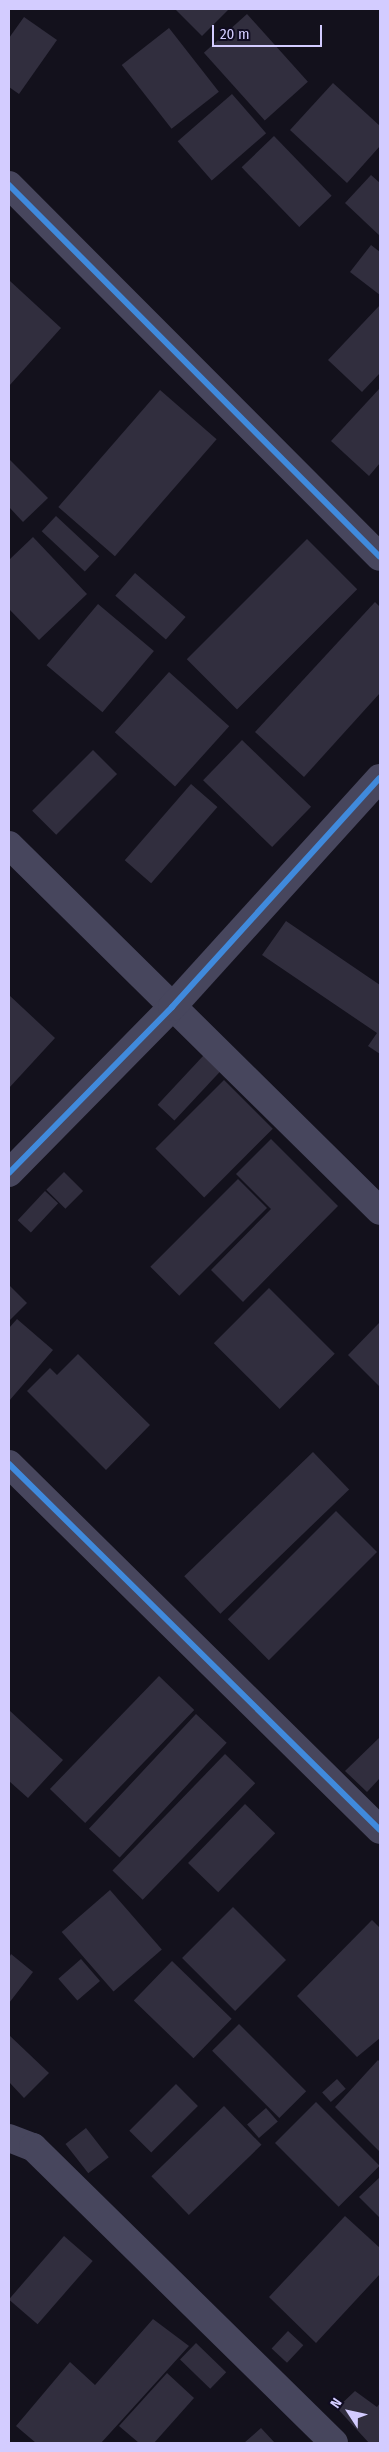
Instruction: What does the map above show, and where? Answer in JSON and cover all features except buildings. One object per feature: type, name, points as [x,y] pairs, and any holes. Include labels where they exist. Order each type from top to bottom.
[{"type":"street","points":[[9,185],[380,557]]},
{"type":"street","points":[[9,1173],[172,1007],[380,778]]},
{"type":"street","points":[[9,845],[380,1211]]},
{"type":"street","points":[[9,1464],[380,1830]]},
{"type":"street","points":[[9,2138],[34,2147],[334,2443]]},
{"type":"cycle path","points":[[9,185],[380,557]]},
{"type":"cycle path","points":[[9,1173],[172,1007],[380,778]]},
{"type":"cycle path","points":[[9,1464],[380,1830]]}]
